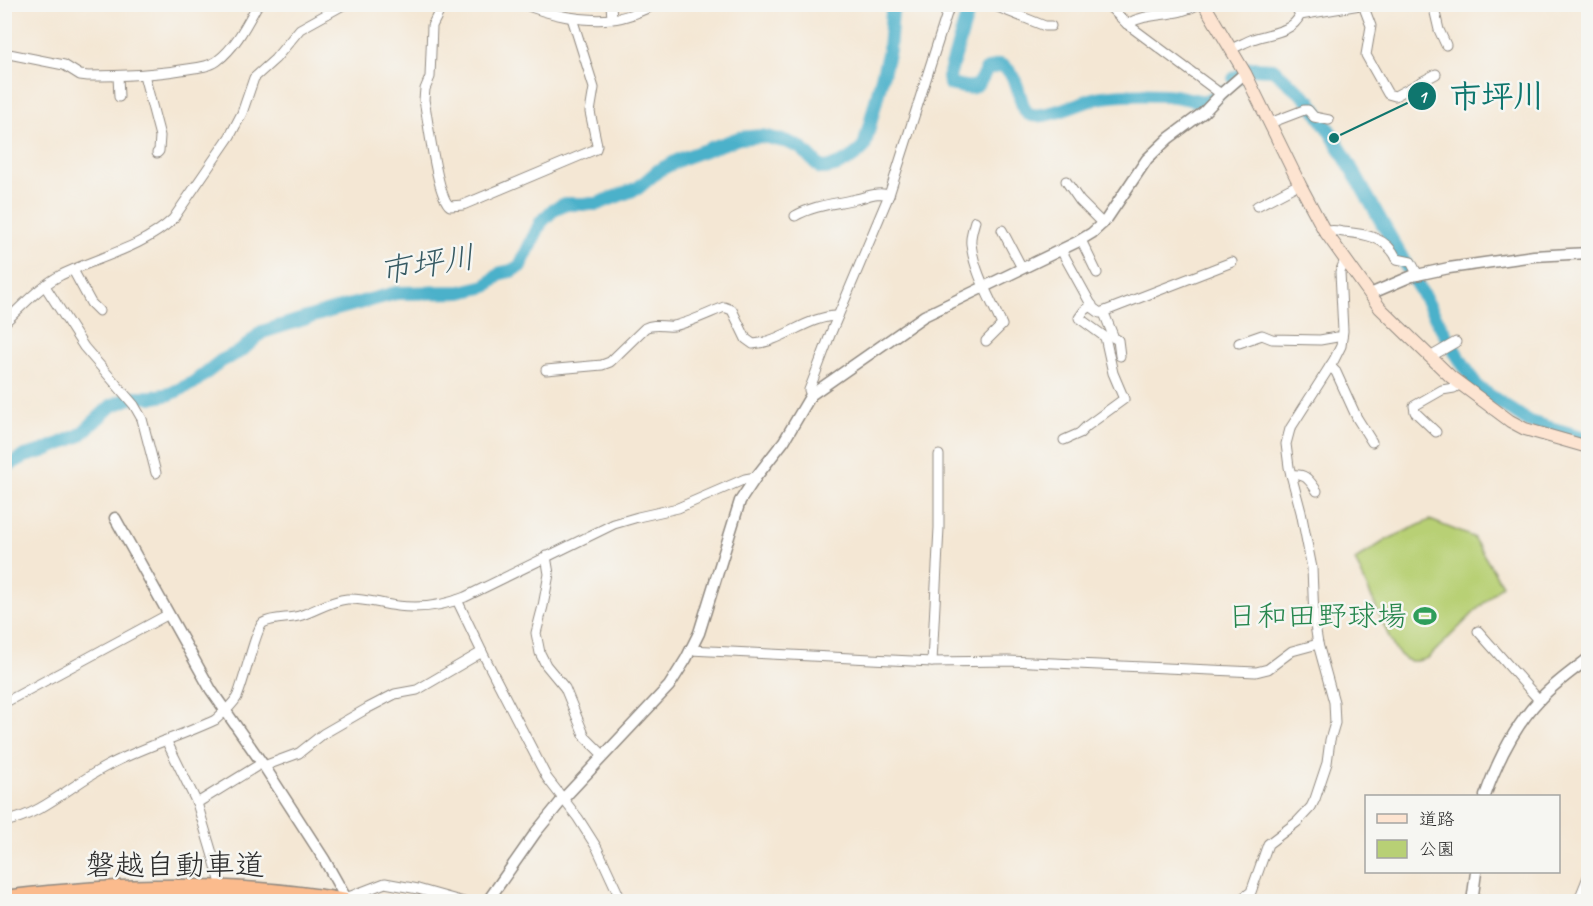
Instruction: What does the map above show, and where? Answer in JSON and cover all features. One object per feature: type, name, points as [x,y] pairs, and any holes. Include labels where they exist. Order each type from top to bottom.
[{"type":"highway","name":"磐越自動車道","points":[[4,898],[74,891],[158,888],[259,891],[343,900]]},
{"type":"highway","name":"磐越自動車道","points":[[101,902],[188,900],[225,902]]},
{"type":"main road","points":[[1201,4],[1245,73],[1325,232],[1380,308],[1460,384],[1510,421],[1525,429],[1588,447]]},
{"type":"street","points":[[4,53],[64,65],[83,76],[144,75],[205,66],[215,62],[237,39],[258,4]]},
{"type":"street","points":[[321,4],[327,15]]},
{"type":"street","points":[[4,323],[45,286],[73,270],[139,242],[173,219],[230,136],[242,113],[254,78],[275,59],[300,29],[345,4]]},
{"type":"street","points":[[443,4],[432,26],[430,77],[425,89],[424,100],[438,181],[444,200],[450,206],[463,205],[596,149],[590,112],[594,88],[572,18]]},
{"type":"street","points":[[523,4],[546,13],[572,18],[612,19],[657,4]]},
{"type":"street","points":[[611,4],[612,19]]},
{"type":"street","points":[[811,395],[809,390],[889,195],[950,4]]},
{"type":"street","points":[[990,4],[1051,26]]},
{"type":"street","points":[[1107,4],[1127,24],[1221,94]]},
{"type":"street","points":[[1127,24],[1147,17],[1184,13],[1201,4]]},
{"type":"street","points":[[1293,4],[1300,15]]},
{"type":"street","points":[[1433,4],[1439,30],[1446,45]]},
{"type":"street","points":[[1231,50],[1254,39],[1279,32],[1296,21],[1300,15],[1364,5],[1371,26],[1366,55],[1388,94],[1395,96],[1437,74]]},
{"type":"street","points":[[487,902],[536,831],[603,755],[669,686],[699,633],[740,501],[784,441],[811,395],[924,316],[1081,240],[1103,224],[1147,159],[1169,138],[1204,112],[1245,73]]},
{"type":"street","points":[[144,75],[160,136],[157,153]]},
{"type":"street","points":[[118,76],[119,97]]},
{"type":"street","points":[[1270,123],[1304,110],[1310,111],[1314,117],[1329,120]]},
{"type":"street","points":[[1066,181],[1080,201],[1103,224]]},
{"type":"street","points":[[1257,206],[1299,184]]},
{"type":"street","points":[[795,216],[837,201],[853,200],[874,194],[889,195]]},
{"type":"street","points":[[975,221],[971,245],[984,286],[1002,325],[986,341]]},
{"type":"street","points":[[1002,230],[1022,268]]},
{"type":"street","points":[[1325,232],[1334,230],[1371,235],[1391,249],[1397,259],[1411,262],[1418,274]]},
{"type":"street","points":[[1081,240],[1097,273]]},
{"type":"street","points":[[1061,250],[1092,305],[1097,312],[1104,313],[1232,262]]},
{"type":"street","points":[[1370,294],[1418,274],[1534,256],[1588,253]]},
{"type":"street","points":[[1237,902],[1251,892],[1268,844],[1297,822],[1311,807],[1327,763],[1336,712],[1318,644],[1314,619],[1314,578],[1286,453],[1288,434],[1339,352],[1342,338],[1340,279],[1345,260]]},
{"type":"street","points":[[73,270],[91,303],[99,310]]},
{"type":"street","points":[[45,286],[84,347],[134,405],[142,419],[156,473]]},
{"type":"street","points":[[1064,440],[1080,434],[1124,399],[1113,374],[1105,337],[1079,318],[1092,305]]},
{"type":"street","points":[[546,370],[603,365],[610,362],[651,325],[661,327],[684,324],[724,307],[732,310],[746,339],[753,344],[775,338],[826,317],[838,316]]},
{"type":"street","points":[[1104,313],[1114,338],[1118,340],[1120,356]]},
{"type":"street","points":[[1239,343],[1262,335],[1272,339],[1342,338]]},
{"type":"street","points":[[1430,357],[1456,342]]},
{"type":"street","points":[[1330,366],[1336,372],[1357,418],[1372,442]]},
{"type":"street","points":[[1436,432],[1415,412],[1414,406],[1442,390],[1454,388],[1460,384]]},
{"type":"street","points":[[932,662],[939,528],[939,455]]},
{"type":"street","points":[[1291,475],[1306,476],[1317,491]]},
{"type":"street","points":[[4,822],[39,809],[103,768],[206,724],[226,711],[237,697],[258,629],[266,622],[299,616],[328,603],[344,599],[359,599],[396,606],[425,607],[446,604],[614,524],[678,508],[745,479],[756,477]]},
{"type":"street","points":[[115,518],[167,615],[211,690],[263,764],[324,859],[343,900],[385,884],[418,889],[464,902]]},
{"type":"street","points":[[546,556],[549,574],[536,633],[540,653],[546,665],[565,687],[585,737],[603,755]]},
{"type":"street","points":[[457,600],[547,778],[578,818],[597,848],[622,902]]},
{"type":"street","points":[[4,703],[167,615]]},
{"type":"street","points":[[1478,631],[1539,700]]},
{"type":"street","points":[[690,650],[932,662],[1008,661],[1256,672],[1268,669],[1292,651],[1318,644]]},
{"type":"street","points":[[197,803],[263,764],[299,753],[323,734],[368,708],[395,694],[417,690],[482,652]]},
{"type":"street","points":[[1485,795],[1500,761],[1539,700],[1562,678],[1588,659]]},
{"type":"street","points":[[166,740],[197,803],[220,880]]},
{"type":"street","points":[[1472,902],[1476,873]]},
{"type":"street","points":[[1578,902],[1588,877]]},
{"type":"green space","name":"日和田野球場","points":[[1430,520],[1473,537],[1502,585],[1428,658],[1413,661],[1405,659],[1394,648],[1355,560],[1386,540]]},
{"type":"waterway","name":"市坪川","points":[[4,467],[25,456],[80,435],[111,406],[132,397],[170,394],[193,383],[221,361],[241,351],[262,332],[396,293],[461,292],[486,286],[501,273],[520,266],[541,222],[554,209],[565,204],[597,204],[638,188],[659,170],[683,158],[739,138],[762,136],[788,142],[801,148],[821,168],[844,162],[864,147],[889,50],[892,12],[902,4]]},
{"type":"waterway","name":"市坪川","points":[[968,4],[968,12],[949,76],[950,84],[963,87],[976,86],[986,70],[1000,65],[1012,75],[1025,111],[1029,114],[1043,115],[1097,98],[1123,95],[1166,95],[1208,102],[1220,92]]},
{"type":"waterway","name":"市坪川","points":[[1234,79],[1251,68],[1273,69],[1310,101],[1334,138],[1477,387],[1529,422],[1588,439]]},
{"type":"place","name":"市坪川","points":[[1334,138]]},
{"type":"place","name":"日和田野球場","points":[[1425,616]]}]
